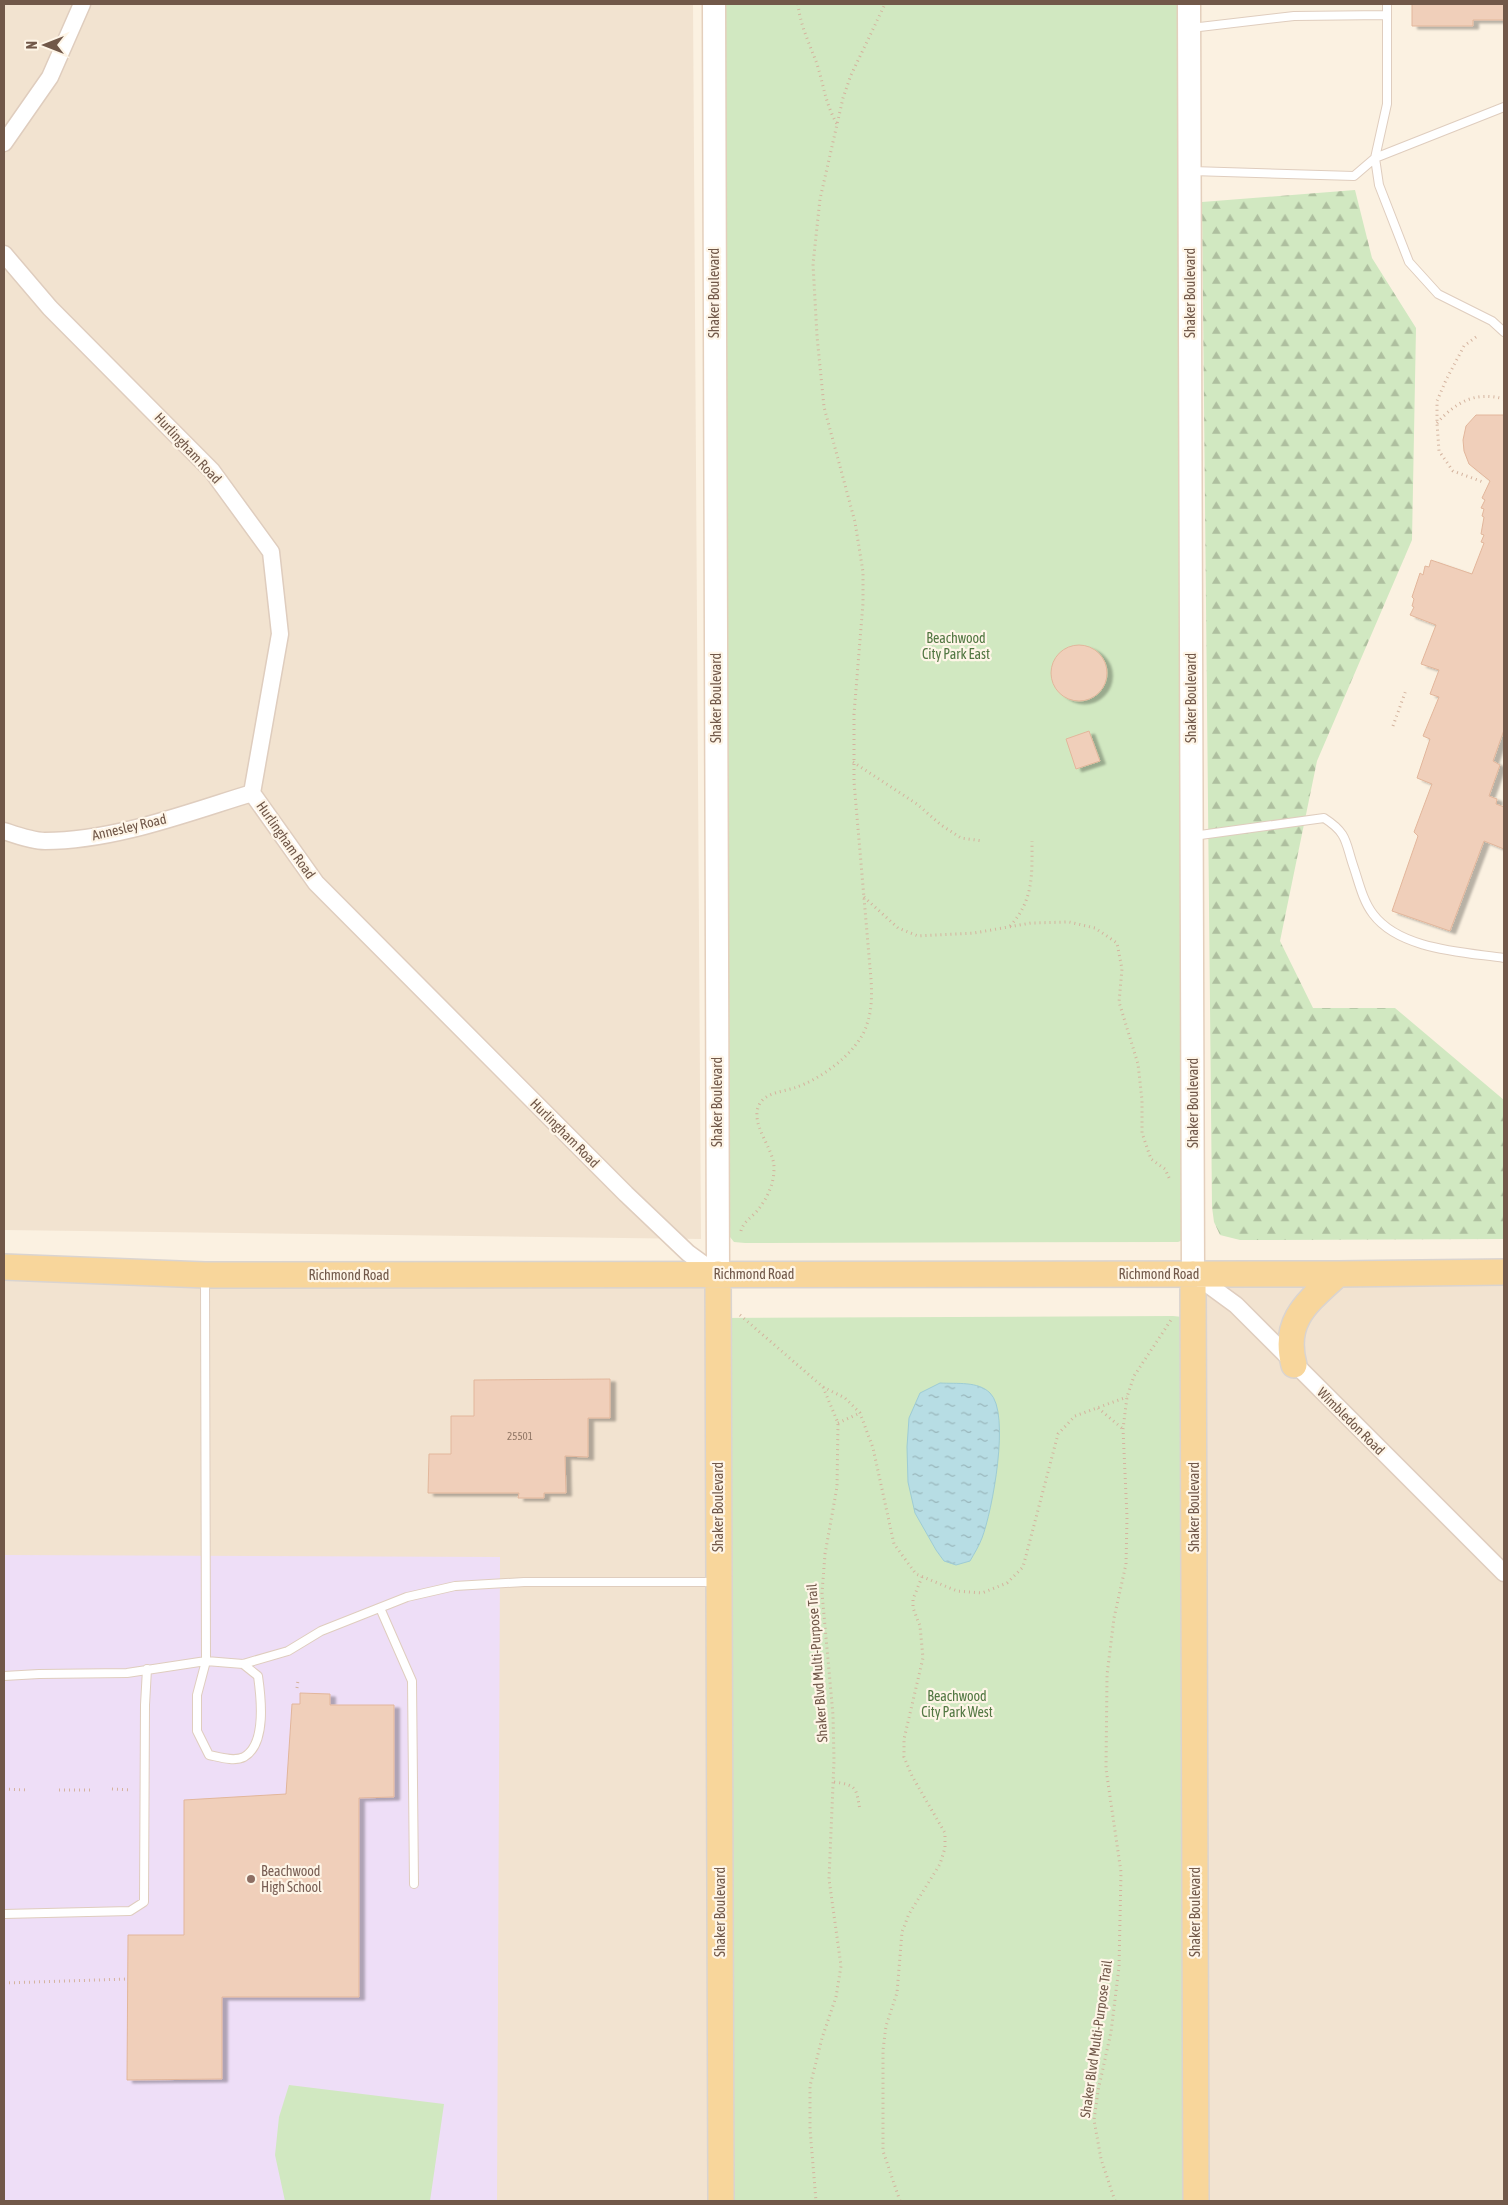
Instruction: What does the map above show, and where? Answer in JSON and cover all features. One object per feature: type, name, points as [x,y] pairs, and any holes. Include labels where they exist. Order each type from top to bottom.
[{"type":"main road","name":"Shaker Boulevard","points":[[714,4],[721,2201]]},
{"type":"main road","name":"Shaker Boulevard","points":[[1189,4],[1196,2201]]},
{"type":"main road","name":"Richmond Road","points":[[4,1266],[205,1275],[1338,1274],[1504,1272]]},
{"type":"main road","points":[[1294,1365],[1290,1346],[1295,1319],[1306,1305],[1338,1274]]},
{"type":"street","points":[[4,143],[50,77],[82,4]]},
{"type":"street","name":"Hurlingham Road","points":[[4,254],[50,308],[212,471],[271,552],[280,634],[252,793],[316,883],[626,1194],[688,1253],[718,1274]]},
{"type":"street","name":"Annesley Road","points":[[4,832],[43,841],[95,837],[182,815],[252,793]]},
{"type":"street","name":"Wimbledon Road","points":[[1193,1274],[1236,1305],[1504,1574]]},
{"type":"lane","points":[[1387,4],[1387,104],[1376,158],[1379,185],[1409,262],[1438,294],[1492,322],[1504,332]]},
{"type":"lane","points":[[1189,28],[1294,16],[1387,15]]},
{"type":"lane","points":[[1190,171],[1354,176],[1376,158],[1504,107]]},
{"type":"lane","points":[[1191,836],[1324,818],[1337,826],[1347,841],[1362,893],[1373,915],[1399,936],[1429,946],[1504,958]]},
{"type":"lane","points":[[205,1275],[206,1661],[197,1695],[197,1731],[209,1755],[226,1759],[243,1758],[254,1747],[261,1725],[261,1700],[258,1676],[243,1664]]},
{"type":"lane","points":[[4,1676],[127,1672],[206,1661],[243,1664],[288,1651],[321,1631],[407,1597],[455,1586],[524,1582],[719,1582]]},
{"type":"lane","points":[[380,1608],[412,1682],[414,1884]]},
{"type":"lane","points":[[4,1914],[130,1911],[144,1902],[145,1704],[147,1670]]},
{"type":"path","points":[[798,4],[801,20],[818,68],[824,97],[837,125]]},
{"type":"path","points":[[741,1232],[744,1224],[764,1200],[773,1181],[774,1163],[758,1119],[761,1102],[772,1094],[796,1088],[822,1076],[858,1042],[867,1025],[871,1003],[872,985],[856,820],[853,762],[854,714],[863,603],[863,572],[855,522],[824,407],[814,287],[814,246],[817,214],[837,125],[851,75],[885,4]]},
{"type":"path","points":[[1476,337],[1464,346],[1446,380],[1437,401],[1437,423],[1439,451],[1453,471],[1483,482]]},
{"type":"path","points":[[1437,423],[1450,408],[1467,399],[1484,396],[1504,399]]},
{"type":"path","points":[[1393,726],[1406,690]]},
{"type":"path","points":[[853,762],[917,804],[941,825],[961,838],[983,841]]},
{"type":"path","points":[[1009,927],[1026,904],[1032,880],[1032,840]]},
{"type":"path","points":[[864,896],[898,928],[918,936],[974,933],[1031,923],[1069,922],[1096,928],[1117,943],[1122,970],[1119,1002],[1138,1064],[1142,1100],[1142,1133],[1151,1159],[1164,1169],[1171,1182]]},
{"type":"path","name":"Shaker Blvd Multi-Purpose Trail","points":[[740,1306],[740,1315],[823,1387],[845,1398],[860,1413],[873,1448],[894,1544],[916,1574],[957,1591],[982,1593],[1007,1583],[1023,1567],[1058,1434],[1075,1416],[1128,1397]]},
{"type":"path","name":"Shaker Blvd Multi-Purpose Trail","points":[[1115,2201],[1101,2159],[1094,2120],[1098,2091],[1111,2032],[1119,1967],[1121,1872],[1106,1769],[1107,1675],[1114,1618],[1126,1564],[1128,1517],[1123,1430],[1128,1397],[1134,1376],[1173,1316]]},
{"type":"path","name":"Shaker Blvd Multi-Purpose Trail","points":[[816,2201],[810,2130],[810,2086],[822,2038],[836,1997],[841,1966],[829,1879],[834,1782],[832,1715],[822,1593],[825,1554],[837,1487],[838,1423],[823,1387]]},
{"type":"path","points":[[1097,1408],[1123,1430]]},
{"type":"path","points":[[838,1423],[860,1413]]},
{"type":"path","points":[[900,2201],[883,2151],[882,2050],[886,2026],[897,1993],[902,1932],[909,1914],[940,1864],[945,1848],[945,1833],[912,1776],[904,1757],[904,1738],[923,1658],[920,1626],[913,1608],[913,1599],[922,1577]]},
{"type":"path","points":[[297,1688],[298,1680]]},
{"type":"path","points":[[834,1782],[850,1784],[856,1790],[860,1810]]},
{"type":"path","points":[[4,1789],[28,1790]]},
{"type":"path","points":[[58,1790],[90,1790]]},
{"type":"path","points":[[112,1790],[135,1790]]},
{"type":"path","points":[[4,1983],[128,1979]]},
{"type":"shaded area","points":[[4,4],[693,4],[701,1239],[4,1230]]},
{"type":"shaded area","points":[[4,1267],[718,1274],[721,2201],[4,2201]]},
{"type":"shaded area","points":[[1504,1272],[1504,2201],[1196,2201],[1193,1274]]},
{"type":"shaded area","name":"Beachwood High School","points":[[4,1555],[500,1557],[497,2201],[4,2201]]},
{"type":"green space","name":"Beachwood City Park East","points":[[725,4],[1182,4],[1183,1240],[1178,1242],[745,1243],[734,1242],[730,1237]]},
{"type":"green space","points":[[1355,190],[1372,258],[1416,328],[1412,540],[1317,761],[1280,941],[1313,1008],[1395,1008],[1504,1100],[1504,1239],[1240,1240],[1220,1235],[1214,1222],[1212,1207],[1202,202]]},
{"type":"green space","name":"Beachwood City Park West","points":[[1183,1317],[1196,2201],[721,2201],[718,1318]]},
{"type":"green space","points":[[289,2085],[444,2104],[430,2201],[285,2201],[275,2155],[279,2117]]},
{"type":"water","points":[[940,1383],[967,1384],[985,1389],[990,1393],[996,1404],[999,1420],[998,1463],[986,1525],[981,1541],[970,1561],[956,1565],[944,1561],[936,1550],[915,1513],[908,1482],[907,1447],[909,1418],[920,1393]]},
{"type":"building","points":[[1412,4],[1504,4],[1504,20],[1473,20],[1473,26],[1412,26]]},
{"type":"building","points":[[1476,415],[1504,415],[1504,730],[1493,761],[1500,765],[1489,796],[1497,799],[1496,804],[1504,807],[1504,849],[1484,841],[1450,931],[1392,911],[1418,836],[1414,832],[1432,784],[1417,778],[1430,739],[1423,736],[1439,697],[1430,694],[1439,670],[1421,664],[1436,625],[1410,615],[1414,607],[1412,606],[1414,599],[1412,597],[1420,573],[1423,575],[1425,566],[1429,567],[1431,560],[1472,574],[1484,543],[1481,542],[1484,535],[1481,534],[1484,509],[1481,508],[1485,500],[1482,498],[1490,481],[1469,464],[1464,451],[1463,440],[1466,426]]},
{"type":"building","points":[[1073,645],[1085,645],[1095,649],[1103,657],[1107,673],[1103,689],[1095,697],[1085,701],[1073,701],[1063,697],[1055,689],[1051,679],[1051,667],[1055,657],[1063,649]]},
{"type":"building","points":[[1089,731],[1100,761],[1076,769],[1066,739]]},
{"type":"building","points":[[610,1379],[610,1418],[588,1418],[588,1457],[565,1456],[566,1493],[544,1493],[544,1498],[518,1498],[519,1493],[428,1493],[429,1454],[451,1454],[451,1416],[474,1416],[474,1380]]},
{"type":"building","points":[[300,1693],[330,1694],[330,1705],[394,1705],[394,1797],[359,1798],[359,1997],[222,1997],[222,2079],[127,2080],[128,1935],[184,1935],[184,1800],[286,1794],[292,1704],[300,1704]]},
{"type":"place","name":"Beachwood High School","points":[[251,1879]]}]
